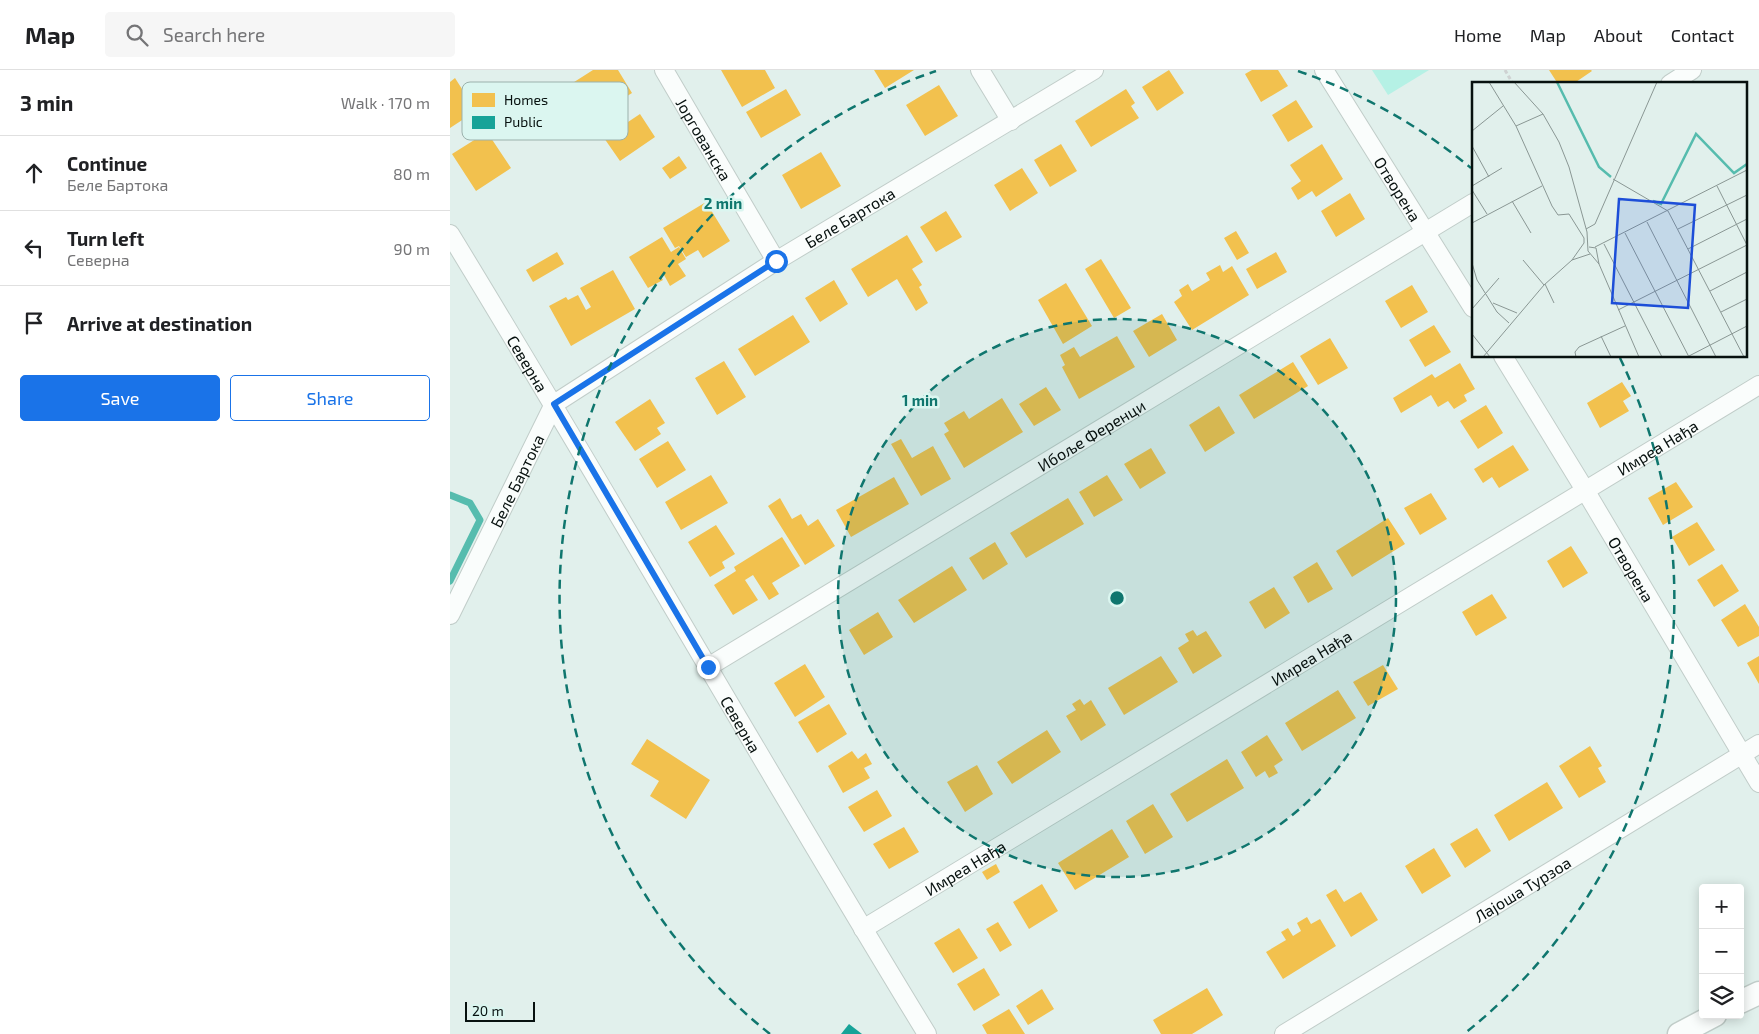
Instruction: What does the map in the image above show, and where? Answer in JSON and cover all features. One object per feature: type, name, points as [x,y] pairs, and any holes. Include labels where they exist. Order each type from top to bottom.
[{"type":"street","name":"Јоргованска","points":[[664,70],[776,261]]},
{"type":"street","points":[[980,70],[1011,120]]},
{"type":"street","name":"Беле Бартока","points":[[450,615],[554,404],[776,261],[1094,70]]},
{"type":"street","name":"Отворена","points":[[1324,70],[1472,306]]},
{"type":"street","points":[[1673,82],[1692,70]]},
{"type":"street","name":"Ибоље Ференци","points":[[708,667],[1472,204]]},
{"type":"street","name":"Северна","points":[[450,234],[554,404],[863,929],[927,1034]]},
{"type":"street","name":"Отворена","points":[[1504,358],[1759,783]]},
{"type":"street","name":"Имреа Нађа","points":[[863,929],[1759,385]]},
{"type":"street","name":"Лајоша Турзоа","points":[[1284,1034],[1759,744]]},
{"type":"street","points":[[1744,1000],[1759,992]]},
{"type":"street","points":[[1679,1034],[1707,1019]]},
{"type":"path","points":[[1505,70],[1513,82]]},
{"type":"green space","points":[[1372,70],[1429,70],[1388,95]]},
{"type":"building: Homes","points":[[593,70],[618,70],[625,82],[574,82]]},
{"type":"building: Homes","points":[[721,70],[765,70],[775,88],[742,107]]},
{"type":"building: Homes","points":[[874,70],[914,70],[885,88]]},
{"type":"building: Homes","points":[[1169,70],[1184,93],[1157,111],[1142,87]]},
{"type":"building: Homes","points":[[1252,70],[1278,70],[1288,86],[1261,102],[1245,74]]},
{"type":"building: Homes","points":[[1549,70],[1592,71],[1576,82],[1557,82]]},
{"type":"building: Homes","points":[[455,78],[462,89],[462,120],[450,128],[450,82]]},
{"type":"building: Homes","points":[[939,85],[958,116],[925,136],[906,105]]},
{"type":"building: Homes","points":[[628,86],[632,93],[628,96]]},
{"type":"building: Homes","points":[[786,89],[801,115],[761,138],[746,112]]},
{"type":"building: Homes","points":[[1126,89],[1135,103],[1131,106],[1139,118],[1091,147],[1075,121]]},
{"type":"building: Homes","points":[[1296,100],[1313,127],[1288,142],[1272,115]]},
{"type":"building: Homes","points":[[640,114],[655,137],[620,161],[605,140],[628,140],[628,122]]},
{"type":"building: Homes","points":[[474,140],[492,140],[511,168],[476,191],[452,154]]},
{"type":"building: Homes","points":[[1061,144],[1077,171],[1050,187],[1034,160]]},
{"type":"building: Homes","points":[[1322,144],[1343,179],[1316,197],[1312,191],[1298,200],[1291,188],[1301,181],[1290,165]]},
{"type":"building: Homes","points":[[821,152],[841,186],[801,209],[782,175]]},
{"type":"building: Homes","points":[[679,156],[687,168],[670,179],[662,168]]},
{"type":"building: Homes","points":[[1022,168],[1038,193],[1010,211],[994,185]]},
{"type":"building: Homes","points":[[1350,193],[1365,219],[1336,237],[1321,211]]},
{"type":"building: Homes","points":[[706,202],[730,241],[703,258],[698,250],[686,257],[679,246],[675,248],[663,228]]},
{"type":"building: Homes","points":[[946,211],[962,237],[936,252],[920,227]]},
{"type":"building: Homes","points":[[1236,231],[1249,253],[1237,260],[1224,238]]},
{"type":"building: Homes","points":[[907,235],[923,262],[912,269],[922,285],[919,287],[928,303],[916,311],[897,279],[868,297],[851,269]]},
{"type":"building: Homes","points":[[662,237],[671,252],[679,247],[686,259],[678,264],[686,276],[670,286],[664,275],[661,277],[663,280],[648,288],[629,257]]},
{"type":"building: Homes","points":[[557,252],[564,264],[533,282],[526,270]]},
{"type":"building: Homes","points":[[1276,252],[1287,272],[1257,289],[1246,269]]},
{"type":"building: Homes","points":[[1101,259],[1131,308],[1114,318],[1085,269]]},
{"type":"building: Homes","points":[[1220,265],[1223,272],[1232,266],[1249,295],[1192,330],[1174,302],[1182,296],[1179,290],[1188,284],[1192,291],[1210,280],[1206,273]]},
{"type":"building: Homes","points":[[613,270],[635,309],[571,346],[549,306],[566,297],[568,300],[578,295],[586,310],[591,307],[580,288]]},
{"type":"building: Homes","points":[[834,280],[848,304],[820,322],[805,298]]},
{"type":"building: Homes","points":[[1066,283],[1092,326],[1063,344],[1038,300]]},
{"type":"building: Homes","points":[[1412,285],[1428,312],[1401,328],[1385,301]]},
{"type":"building: Homes","points":[[1162,314],[1177,340],[1149,357],[1133,331]]},
{"type":"building: Homes","points":[[793,315],[810,342],[755,376],[738,349]]},
{"type":"building: Homes","points":[[1434,325],[1451,352],[1425,367],[1409,340]]},
{"type":"building: Homes","points":[[1117,336],[1135,367],[1079,399],[1062,367],[1065,365],[1060,355],[1074,347],[1080,357]]},
{"type":"building: Homes","points":[[1330,338],[1348,368],[1318,385],[1300,356]]},
{"type":"building: Homes","points":[[724,361],[746,397],[717,415],[695,378]]},
{"type":"building: Homes","points":[[1293,362],[1308,386],[1254,419],[1239,395]]},
{"type":"building: Homes","points":[[1460,363],[1475,389],[1464,395],[1467,401],[1454,409],[1448,401],[1438,407],[1431,395],[1401,413],[1393,398],[1432,374],[1435,378]]},
{"type":"building: Homes","points":[[1622,382],[1631,396],[1623,401],[1629,411],[1600,428],[1587,403]]},
{"type":"building: Homes","points":[[1046,387],[1061,410],[1034,426],[1019,404]]},
{"type":"building: Homes","points":[[1002,398],[1023,432],[964,468],[944,434],[949,431],[944,423],[964,411],[969,419]]},
{"type":"building: Homes","points":[[650,399],[665,423],[657,428],[661,434],[635,451],[615,422]]},
{"type":"building: Homes","points":[[1486,405],[1503,433],[1478,449],[1460,421]]},
{"type":"building: Homes","points":[[1219,406],[1235,433],[1205,452],[1189,425]]},
{"type":"building: Homes","points":[[901,439],[912,458],[933,446],[951,479],[921,496],[891,444]]},
{"type":"building: Homes","points":[[668,441],[686,470],[657,488],[639,459]]},
{"type":"building: Homes","points":[[1513,445],[1529,470],[1499,488],[1492,477],[1483,483],[1474,469]]},
{"type":"building: Homes","points":[[1151,448],[1166,473],[1140,489],[1124,464]]},
{"type":"building: Homes","points":[[711,475],[728,503],[681,530],[665,502]]},
{"type":"building: Homes","points":[[1107,475],[1123,500],[1094,517],[1079,492]]},
{"type":"building: Homes","points":[[894,477],[909,504],[851,537],[836,510]]},
{"type":"building: Homes","points":[[1676,482],[1693,507],[1663,525],[1648,498]]},
{"type":"building: Homes","points":[[1431,493],[1447,519],[1420,535],[1404,508]]},
{"type":"building: Homes","points":[[780,498],[792,519],[801,514],[808,526],[818,519],[835,546],[805,565],[768,506]]},
{"type":"building: Homes","points":[[1068,498],[1084,524],[1026,558],[1010,533]]},
{"type":"building: Homes","points":[[1388,518],[1405,544],[1352,577],[1336,551]]},
{"type":"building: Homes","points":[[1697,522],[1715,550],[1689,566],[1672,537]]},
{"type":"building: Homes","points":[[716,525],[735,554],[722,562],[725,568],[710,577],[688,542]]},
{"type":"building: Homes","points":[[782,537],[800,566],[772,583],[779,594],[769,600],[753,575],[745,580],[758,600],[733,615],[714,585],[736,571],[734,567]]},
{"type":"building: Homes","points":[[995,542],[1008,564],[983,580],[969,558]]},
{"type":"building: Homes","points":[[1571,546],[1588,573],[1563,588],[1547,561]]},
{"type":"building: Homes","points":[[1317,562],[1333,589],[1308,603],[1293,577]]},
{"type":"building: Homes","points":[[1722,564],[1739,591],[1714,607],[1697,580]]},
{"type":"building: Homes","points":[[952,566],[967,590],[914,623],[898,600]]},
{"type":"building: Homes","points":[[1274,587],[1290,613],[1265,629],[1249,602]]},
{"type":"building: Homes","points":[[1492,594],[1507,618],[1476,636],[1462,612]]},
{"type":"building: Homes","points":[[1745,604],[1759,627],[1759,636],[1738,647],[1721,620]]},
{"type":"building: Homes","points":[[878,612],[893,637],[864,655],[849,630]]},
{"type":"building: Homes","points":[[1193,630],[1197,636],[1206,631],[1222,656],[1193,674],[1178,648],[1189,641],[1185,634]]},
{"type":"building: Homes","points":[[1161,656],[1178,682],[1124,715],[1108,688]]},
{"type":"building: Homes","points":[[1759,656],[1759,684],[1747,663]]},
{"type":"building: Homes","points":[[805,664],[825,697],[795,717],[774,683]]},
{"type":"building: Homes","points":[[1383,665],[1398,689],[1368,706],[1353,682]]},
{"type":"building: Homes","points":[[1338,690],[1356,718],[1302,751],[1285,723]]},
{"type":"building: Homes","points":[[1080,699],[1084,705],[1091,700],[1106,725],[1081,741],[1066,716],[1076,710],[1072,704]]},
{"type":"building: Homes","points":[[829,704],[847,734],[817,753],[798,722]]},
{"type":"building: Homes","points":[[1047,730],[1061,752],[1012,784],[997,762]]},
{"type":"building: Homes","points":[[1267,735],[1283,760],[1274,766],[1278,773],[1269,778],[1265,771],[1256,777],[1241,752]]},
{"type":"building: Homes","points":[[647,739],[710,780],[686,819],[650,796],[659,781],[631,764]]},
{"type":"building: Homes","points":[[1590,746],[1602,766],[1598,768],[1606,782],[1579,798],[1559,766]]},
{"type":"building: Homes","points":[[852,751],[858,759],[866,753],[872,764],[864,768],[870,778],[843,793],[828,766]]},
{"type":"building: Homes","points":[[1227,759],[1244,788],[1187,822],[1170,794]]},
{"type":"building: Homes","points":[[977,765],[993,794],[965,812],[947,782]]},
{"type":"building: Homes","points":[[1547,782],[1563,808],[1509,841],[1494,815]]},
{"type":"building: Homes","points":[[877,790],[892,816],[864,832],[848,807]]},
{"type":"building: Homes","points":[[1153,804],[1173,837],[1145,854],[1126,821]]},
{"type":"building: Homes","points":[[904,827],[919,852],[889,869],[873,844]]},
{"type":"building: Homes","points":[[1477,828],[1491,851],[1465,868],[1450,844]]},
{"type":"building: Homes","points":[[1112,829],[1129,857],[1075,890],[1058,863]]},
{"type":"building: Homes","points":[[1434,848],[1451,876],[1422,894],[1405,866]]},
{"type":"building: Homes","points":[[996,864],[1000,872],[987,880],[982,872]]},
{"type":"building: Homes","points":[[1042,884],[1058,911],[1029,929],[1013,902]]},
{"type":"building: Homes","points":[[1336,889],[1344,902],[1361,892],[1378,920],[1351,937],[1326,895]]},
{"type":"building: Homes","points":[[1307,917],[1311,924],[1320,919],[1336,946],[1283,979],[1266,952],[1286,940],[1281,932],[1288,928],[1293,936],[1301,931],[1297,923]]},
{"type":"building: Homes","points":[[998,922],[1012,945],[1000,952],[986,929]]},
{"type":"building: Homes","points":[[959,928],[978,958],[953,973],[934,943]]},
{"type":"building: Homes","points":[[984,968],[1000,995],[974,1011],[957,984]]},
{"type":"building: Homes","points":[[1207,988],[1223,1015],[1192,1034],[1161,1034],[1153,1020]]},
{"type":"building: Homes","points":[[1042,989],[1054,1009],[1028,1025],[1016,1006]]},
{"type":"building: Homes","points":[[1009,1009],[1025,1034],[987,1034],[982,1025]]},
{"type":"building: Public","points":[[849,1024],[862,1034],[841,1034]]},
{"type":"waterway","points":[[450,495],[470,503],[480,520],[450,581]]},
{"type":"route","points":[[708,667],[554,404],[776,261]]}]
